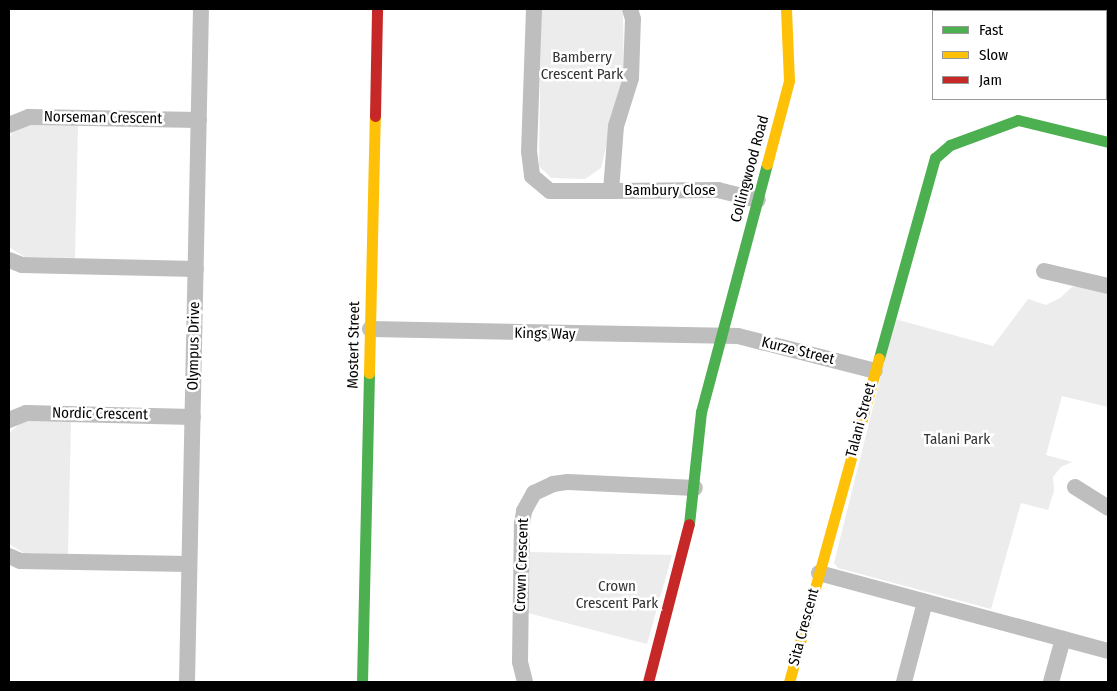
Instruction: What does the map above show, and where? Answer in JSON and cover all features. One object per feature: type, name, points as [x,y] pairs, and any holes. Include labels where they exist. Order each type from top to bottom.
[{"type":"street","name":"Olympus Drive","points":[[187,682],[201,9]]},
{"type":"street","name":"Mostert Street","points":[[362,682],[377,9]]},
{"type":"street","name":"Bambury Close","points":[[534,9],[529,151],[532,176],[550,191],[718,190],[758,200]]},
{"type":"street","name":"Bambury Close","points":[[611,191],[616,126],[631,78],[633,19],[630,9]]},
{"type":"street","name":"Collingwood Road","points":[[721,335],[789,80],[786,9]]},
{"type":"street","name":"Norseman Crescent","points":[[9,124],[29,117],[199,120]]},
{"type":"street","name":"Talani Street","points":[[819,573],[932,165],[939,152],[1018,120],[1108,142]]},
{"type":"street","points":[[9,260],[22,265],[196,269]]},
{"type":"street","points":[[1044,270],[1108,286]]},
{"type":"street","name":"Kings Way","points":[[370,329],[721,335]]},
{"type":"street","points":[[648,682],[693,508],[701,412],[721,335]]},
{"type":"street","name":"Kurze Street","points":[[721,335],[738,336],[875,371]]},
{"type":"street","name":"Nordic Crescent","points":[[9,420],[26,413],[193,416]]},
{"type":"street","name":"Crown Crescent","points":[[525,682],[520,662],[522,524],[524,511],[534,493],[541,488],[568,482],[695,488]]},
{"type":"street","points":[[1075,487],[1108,508]]},
{"type":"street","points":[[9,556],[20,561],[189,564]]},
{"type":"street","points":[[819,573],[1108,651]]},
{"type":"street","name":"Sita Crescent","points":[[789,682],[819,573]]},
{"type":"street","points":[[904,682],[925,602]]},
{"type":"street","points":[[1051,682],[1063,639]]},
{"type":"green space","name":"Bamberry Crescent Park","points":[[541,9],[621,9],[623,14],[624,73],[601,168],[585,179],[551,178],[539,166]]},
{"type":"green space","points":[[28,125],[78,126],[75,258],[25,257],[9,247],[9,139],[12,133]]},
{"type":"green space","name":"Talani Park","points":[[1080,286],[1108,292],[1108,407],[1062,396],[1046,455],[1072,462],[1061,467],[1053,477],[1054,491],[1048,510],[1021,503],[991,609],[838,568],[834,563],[895,319],[993,346],[1028,299],[1046,305],[1060,298],[1072,287]]},
{"type":"green space","points":[[23,421],[71,422],[68,554],[24,553],[9,544],[9,433]]},
{"type":"green space","name":"Crown Crescent Park","points":[[530,552],[672,555],[647,644],[528,613]]},
{"type":"traffic: fast","points":[[879,358],[935,158],[950,145],[1018,120],[1108,142]]},
{"type":"traffic: fast","points":[[689,524],[701,412],[767,164]]},
{"type":"traffic: fast","points":[[362,682],[369,373]]},
{"type":"traffic: slow","points":[[767,164],[789,81],[786,9]]},
{"type":"traffic: slow","points":[[369,373],[375,116]]},
{"type":"traffic: slow","points":[[789,682],[879,358]]},
{"type":"traffic: jam","points":[[375,116],[377,9]]},
{"type":"traffic: jam","points":[[648,682],[689,524]]}]
